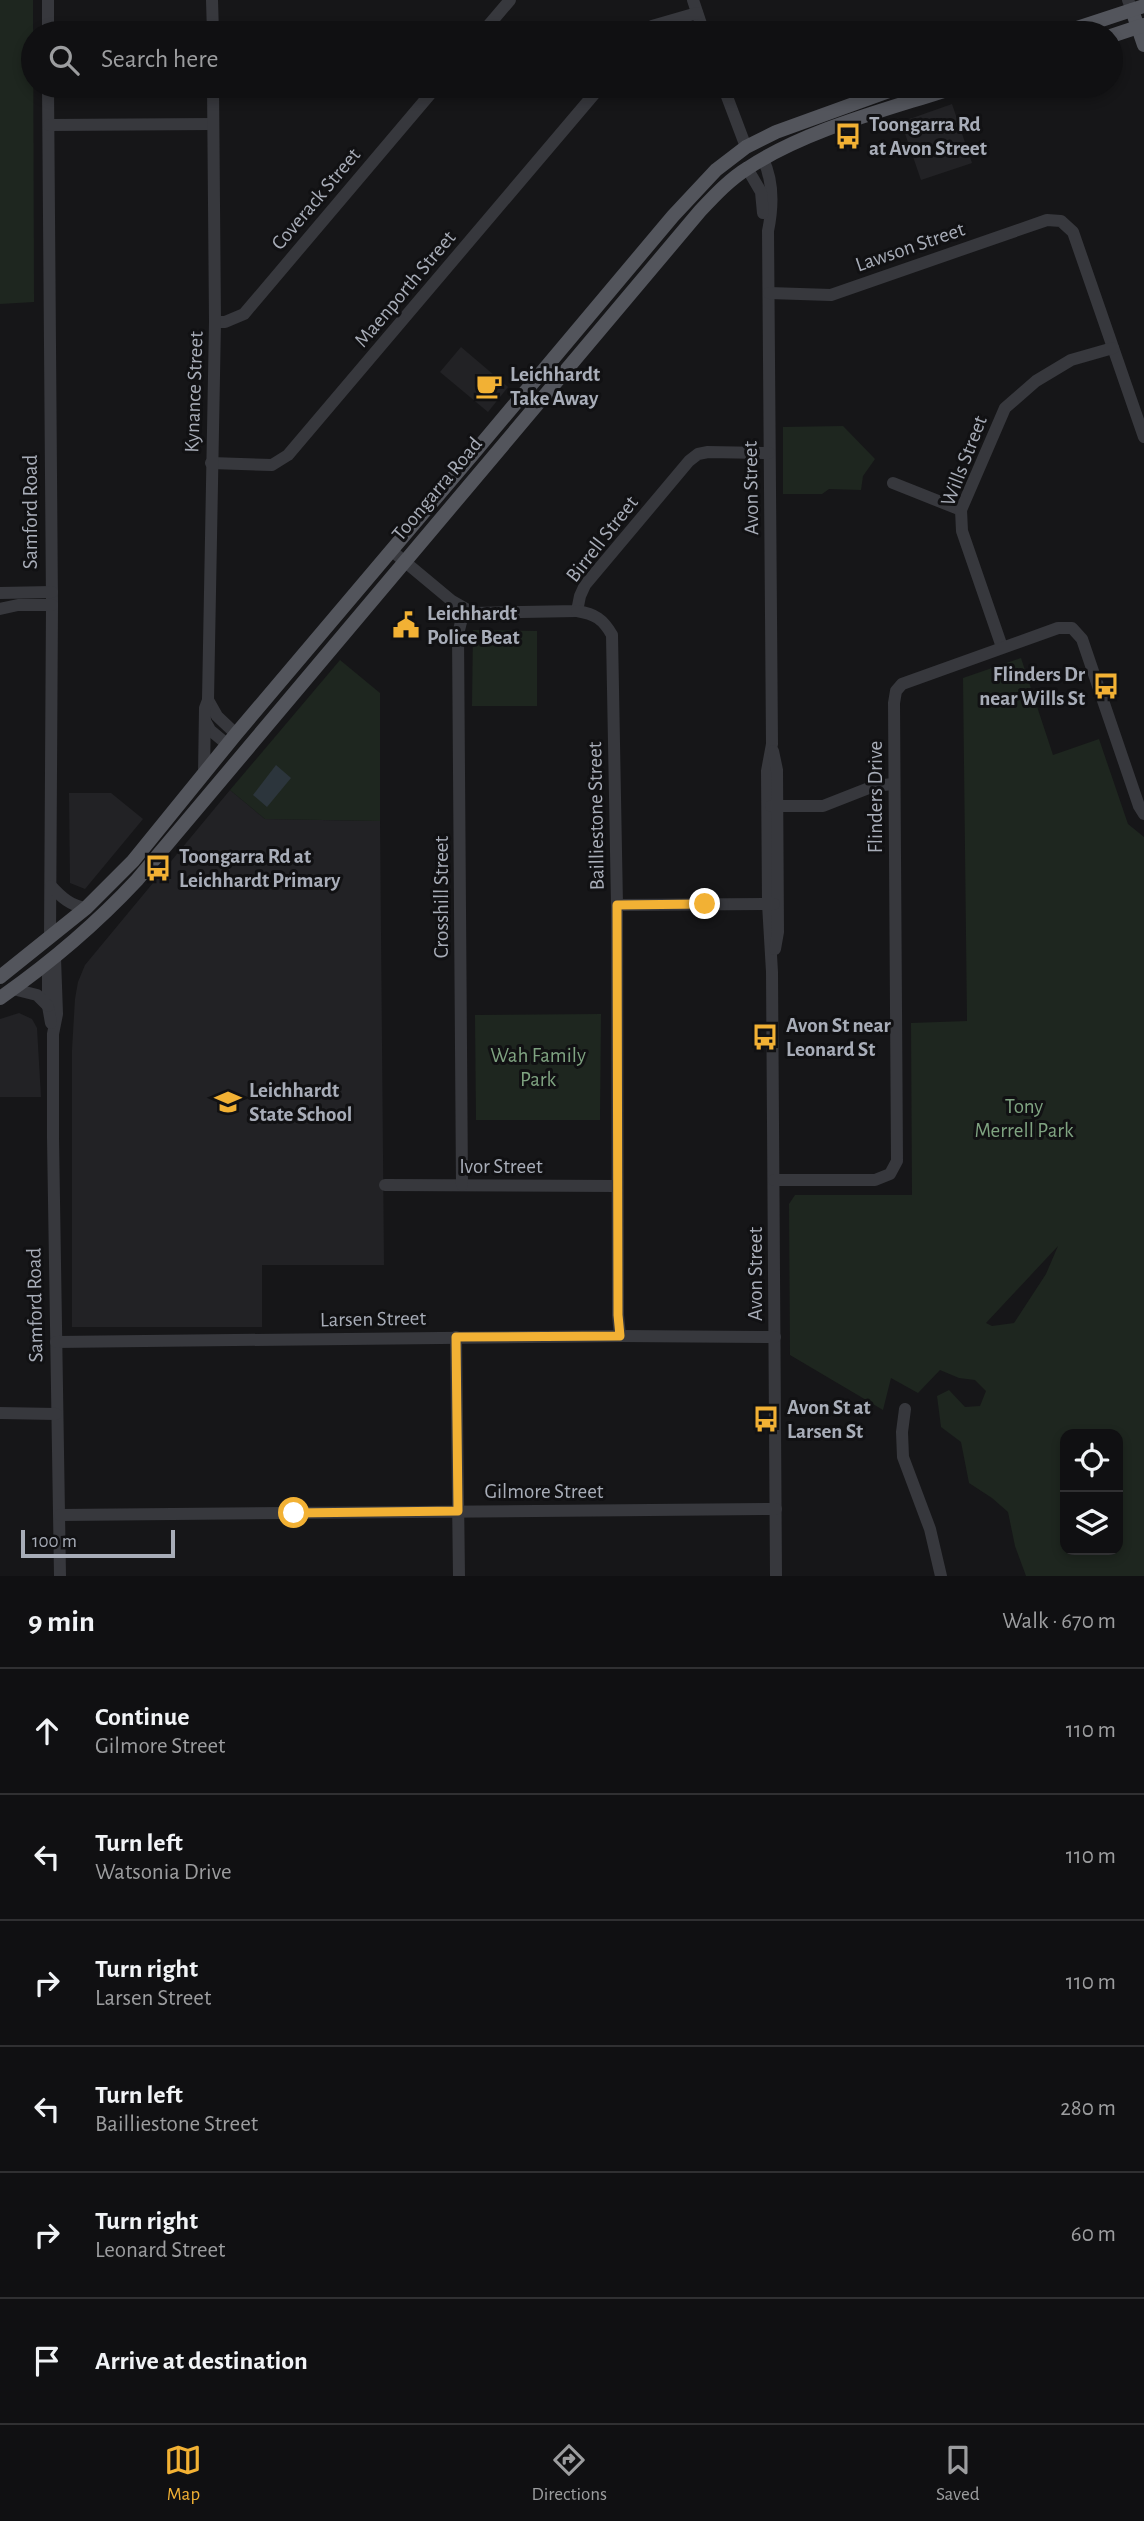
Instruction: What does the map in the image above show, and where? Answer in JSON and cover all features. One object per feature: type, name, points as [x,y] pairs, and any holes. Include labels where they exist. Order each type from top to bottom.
[{"type":"main road","points":[[1093,21],[1135,5],[1144,45]]},
{"type":"main road","points":[[1123,32],[1141,26]]},
{"type":"main road","name":"Toongarra Road","points":[[0,977],[86,908],[133,861],[681,207],[716,170],[746,147],[799,122],[868,98]]},
{"type":"main road","name":"Toongarra Road","points":[[0,998],[51,960],[103,916],[123,894],[700,211],[727,183],[747,168],[786,147],[851,121],[922,98]]},
{"type":"main road","points":[[746,147],[763,159]]},
{"type":"main road","points":[[746,147],[747,168]]},
{"type":"main road","points":[[232,740],[243,751]]},
{"type":"main road","name":"Samford Road","points":[[50,938],[51,960]]},
{"type":"street","points":[[48,0],[48,21]]},
{"type":"street","points":[[212,0],[213,21]]},
{"type":"street","points":[[492,21],[510,0]]},
{"type":"street","points":[[693,0],[700,21]]},
{"type":"street","points":[[669,21],[697,13]]},
{"type":"street","name":"Samford Road","points":[[48,98],[52,592],[50,938]]},
{"type":"street","name":"Kynance Street","points":[[204,776],[208,700],[215,322],[213,98]]},
{"type":"street","name":"Coverack Street","points":[[215,322],[225,322],[244,314],[428,98]]},
{"type":"street","name":"Maenporth Street","points":[[211,463],[272,465],[288,455],[591,98]]},
{"type":"street","points":[[728,98],[746,147]]},
{"type":"street","points":[[48,125],[213,124]]},
{"type":"street","name":"Avon Street","points":[[763,159],[771,186],[768,231]]},
{"type":"street","name":"Avon Street","points":[[747,168],[761,192],[768,231],[772,744],[777,770],[772,806],[773,904],[778,932],[772,972],[776,1576]]},
{"type":"street","name":"Lawson Street","points":[[769,293],[831,295],[1047,220],[1061,221],[1073,232],[1113,348]]},
{"type":"street","points":[[1113,348],[1144,437]]},
{"type":"street","name":"Wills Street","points":[[1002,647],[962,531],[961,510],[1005,408],[1035,381],[1071,360],[1113,348]]},
{"type":"street","name":"Birrell Street","points":[[464,610],[473,613],[577,611],[585,585],[689,461],[698,454],[708,452],[769,453]]},
{"type":"street","points":[[893,483],[961,510]]},
{"type":"street","points":[[392,551],[464,610]]},
{"type":"street","points":[[0,593],[52,592]]},
{"type":"street","points":[[0,608],[52,605]]},
{"type":"street","name":"Crosshill Street","points":[[462,1185],[458,634],[464,610]]},
{"type":"street","name":"Bailliestone Street","points":[[577,611],[593,613],[605,622],[612,635],[620,1336]]},
{"type":"street","name":"Flinders Drive","points":[[774,1180],[876,1180],[890,1174],[897,1161],[893,783],[894,697],[898,687],[910,679],[1002,647],[1062,627],[1072,628],[1079,635],[1144,814]]},
{"type":"street","points":[[208,700],[232,740]]},
{"type":"street","points":[[205,720],[211,730],[232,740]]},
{"type":"street","points":[[772,806],[824,806],[874,786],[893,783]]},
{"type":"street","points":[[51,886],[63,898],[86,908]]},
{"type":"street","points":[[617,905],[773,904]]},
{"type":"street","name":"Samford Road","points":[[51,960],[48,1006],[53,1034],[60,1576]]},
{"type":"street","name":"Samford Road","points":[[51,960],[57,1014],[53,1034]]},
{"type":"street","points":[[13,989],[37,995],[48,1006]]},
{"type":"street","name":"Ivor Street","points":[[385,1185],[617,1186]]},
{"type":"street","points":[[456,1337],[459,1576]]},
{"type":"street","name":"Larsen Street","points":[[57,1342],[456,1337],[775,1337]]},
{"type":"street","points":[[905,1409],[903,1457],[930,1529],[941,1576]]},
{"type":"street","points":[[0,1413],[57,1414]]},
{"type":"street","name":"Gilmore Street","points":[[60,1515],[776,1509]]},
{"type":"shaded area","points":[[952,104],[972,163],[921,180],[901,122]]},
{"type":"shaded area","points":[[461,347],[508,387],[488,412],[440,372]]},
{"type":"shaded area","points":[[276,765],[291,778],[267,807],[253,795]]},
{"type":"shaded area","name":"Leichhardt State School","points":[[230,790],[265,819],[380,821],[384,1265],[262,1265],[262,1327],[72,1327],[72,1050],[78,982],[85,965]]},
{"type":"shaded area","points":[[69,793],[111,793],[143,819],[85,889],[70,883]]},
{"type":"shaded area","points":[[19,1013],[32,1019],[37,1028],[41,1097],[0,1097],[0,1019]]},
{"type":"green space","points":[[0,0],[33,0],[33,21],[21,21],[21,98],[33,98],[34,302],[0,304]]},
{"type":"green space","points":[[843,426],[875,459],[863,476],[861,490],[829,489],[822,494],[783,494],[783,427]]},
{"type":"green space","points":[[473,630],[537,631],[537,706],[472,706]]},
{"type":"green space","name":"Tony Merrell Park","points":[[1021,658],[1053,755],[1099,739],[1128,824],[1144,837],[1144,1576],[1026,1576],[1015,1546],[1008,1512],[969,1483],[961,1442],[941,1427],[937,1396],[949,1390],[965,1407],[980,1406],[986,1391],[975,1380],[959,1378],[940,1370],[918,1393],[891,1378],[883,1410],[790,1355],[789,1204],[795,1195],[912,1195],[911,1023],[967,1021],[963,678]],"holes":[[[1058,1246],[1046,1274],[1014,1323],[992,1326],[986,1323]]]},
{"type":"green space","points":[[340,660],[380,693],[380,821],[265,819],[230,790]]},
{"type":"green space","name":"Wah Family Park","points":[[601,1014],[600,1120],[476,1120],[475,1015]]},
{"type":"place","name":"Toongarra Rd at Avon Street","points":[[848,136]]},
{"type":"place","name":"Leichhardt Take Away","points":[[489,386]]},
{"type":"place","name":"Leichhardt Police Beat","points":[[406,625]]},
{"type":"place","name":"Flinders Dr near Wills St","points":[[1106,686]]},
{"type":"place","name":"Toongarra Rd at Leichhardt Primary","points":[[158,868]]},
{"type":"place","name":"Avon St near Leonard St","points":[[765,1037]]},
{"type":"place","name":"Leichhardt State School","points":[[228,1102]]},
{"type":"place","name":"Avon St at Larsen St","points":[[766,1419]]},
{"type":"route","points":[[294,1513],[458,1511],[456,1337],[620,1336],[617,905],[705,904]]}]
